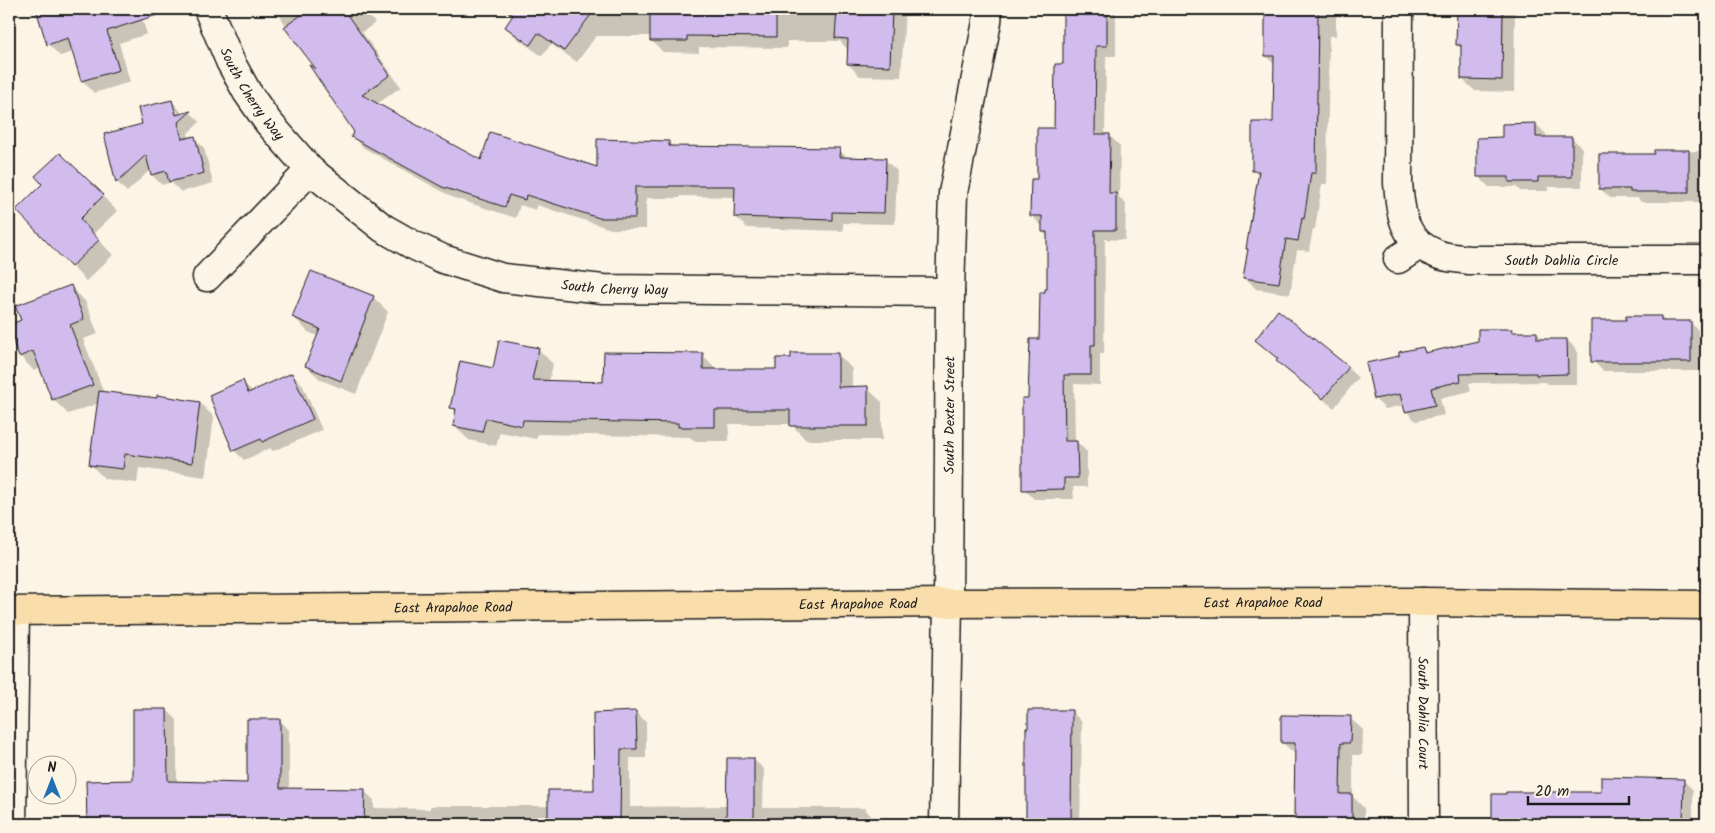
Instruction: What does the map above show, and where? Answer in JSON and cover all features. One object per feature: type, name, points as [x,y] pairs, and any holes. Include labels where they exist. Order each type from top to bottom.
[{"type":"main road","name":"East Arapahoe Road","points":[[12,610],[948,603],[1423,602],[1706,605]]},
{"type":"street","name":"South Cherry Way","points":[[208,9],[230,61],[247,92],[268,122],[310,170],[383,228],[443,259],[503,278],[603,289],[950,292]]},
{"type":"street","name":"South Dexter Street","points":[[944,824],[948,603],[950,292],[953,193],[988,9]]},
{"type":"street","name":"South Dahlia Circle","points":[[1399,9],[1398,183],[1400,212],[1407,231],[1409,252],[1468,260],[1706,260]]},
{"type":"street","points":[[207,277],[310,170]]},
{"type":"street","name":"South Dahlia Court","points":[[1423,602],[1424,824]]},
{"type":"street","points":[[12,610],[12,824]]},
{"type":"building","points":[[36,9],[156,9],[157,15],[107,31],[119,70],[81,81],[68,38],[47,45]]},
{"type":"building","points":[[310,9],[343,9],[390,75],[362,95],[481,160],[490,132],[597,167],[597,139],[669,141],[669,146],[840,148],[839,157],[886,158],[884,213],[832,212],[832,220],[734,217],[735,186],[669,186],[635,187],[635,218],[599,218],[526,195],[525,200],[509,195],[505,207],[442,187],[351,137],[354,132],[309,65],[316,69],[284,27]]},
{"type":"building","points":[[505,9],[595,9],[564,51],[538,33],[530,45],[505,27],[513,15]]},
{"type":"building","points":[[650,9],[776,9],[776,37],[687,36],[687,41],[650,41]]},
{"type":"building","points":[[837,9],[892,9],[890,66],[847,64],[848,39],[835,38]]},
{"type":"building","points":[[1063,9],[1107,9],[1107,46],[1096,46],[1095,134],[1110,134],[1109,193],[1116,193],[1116,230],[1095,230],[1095,345],[1091,345],[1091,375],[1064,375],[1065,441],[1077,441],[1078,478],[1064,478],[1064,489],[1022,490],[1022,398],[1028,398],[1030,339],[1039,339],[1040,292],[1045,292],[1045,289],[1047,289],[1047,232],[1042,232],[1042,216],[1030,216],[1031,179],[1037,179],[1037,128],[1054,128],[1055,64],[1063,64]]},
{"type":"building","points":[[1265,9],[1318,9],[1316,173],[1311,173],[1304,219],[1302,218],[1298,241],[1286,239],[1279,283],[1243,278],[1259,171],[1252,171],[1252,122],[1273,122],[1274,56],[1265,56]]},
{"type":"building","points":[[1503,9],[1502,80],[1461,79],[1461,45],[1456,45],[1457,10]]},
{"type":"building","points":[[172,100],[176,115],[191,111],[178,123],[182,139],[195,136],[204,173],[169,182],[166,171],[151,175],[146,155],[116,183],[104,134],[142,124],[138,108]]},
{"type":"building","points":[[1536,123],[1536,137],[1572,137],[1572,177],[1538,177],[1538,182],[1509,182],[1509,177],[1477,177],[1477,138],[1502,137],[1502,124]]},
{"type":"building","points":[[1654,150],[1689,150],[1689,192],[1630,192],[1630,189],[1599,189],[1599,154],[1654,154]]},
{"type":"building","points":[[60,153],[104,195],[80,219],[99,240],[71,267],[16,210],[42,184],[35,176]]},
{"type":"building","points":[[311,271],[374,296],[341,381],[305,366],[320,329],[292,317]]},
{"type":"building","points":[[71,285],[84,319],[70,325],[93,385],[52,400],[33,351],[19,357],[9,331],[9,325],[21,320],[15,306]]},
{"type":"building","points":[[1278,310],[1349,367],[1323,399],[1276,361],[1278,359],[1255,340]]},
{"type":"building","points":[[1626,316],[1661,316],[1661,321],[1691,321],[1691,362],[1591,362],[1591,320],[1626,320]]},
{"type":"building","points":[[1478,329],[1512,329],[1512,332],[1537,332],[1537,339],[1567,339],[1568,374],[1460,374],[1461,381],[1431,388],[1435,405],[1405,412],[1400,394],[1374,399],[1366,363],[1399,356],[1399,352],[1423,347],[1425,353],[1478,341]]},
{"type":"building","points":[[499,340],[539,348],[532,380],[603,382],[604,352],[703,353],[703,369],[776,369],[776,358],[791,358],[791,353],[838,353],[838,387],[868,386],[868,426],[790,426],[790,410],[715,410],[715,427],[678,427],[678,423],[523,420],[522,426],[486,418],[482,432],[453,426],[456,409],[450,408],[460,361],[493,368]]},
{"type":"building","points":[[292,373],[313,419],[262,442],[261,439],[233,451],[209,395],[243,380],[248,393]]},
{"type":"building","points":[[99,391],[157,398],[157,395],[200,402],[192,463],[125,454],[123,469],[89,465]]},
{"type":"building","points":[[133,709],[167,709],[168,781],[247,783],[247,719],[280,719],[280,788],[365,789],[364,824],[87,824],[86,781],[133,780]]},
{"type":"building","points":[[1028,710],[1072,710],[1071,824],[1026,824],[1026,728],[1028,728]]},
{"type":"building","points":[[636,711],[637,749],[621,749],[620,824],[548,824],[548,790],[594,790],[593,713]]},
{"type":"building","points":[[1281,715],[1351,716],[1350,743],[1341,743],[1340,794],[1352,794],[1352,824],[1295,824],[1295,743],[1281,743]]},
{"type":"building","points":[[727,758],[754,758],[754,824],[726,824]]},
{"type":"building","points":[[1601,777],[1684,779],[1683,824],[1492,824],[1492,794],[1506,794],[1506,792],[1601,792]]}]
